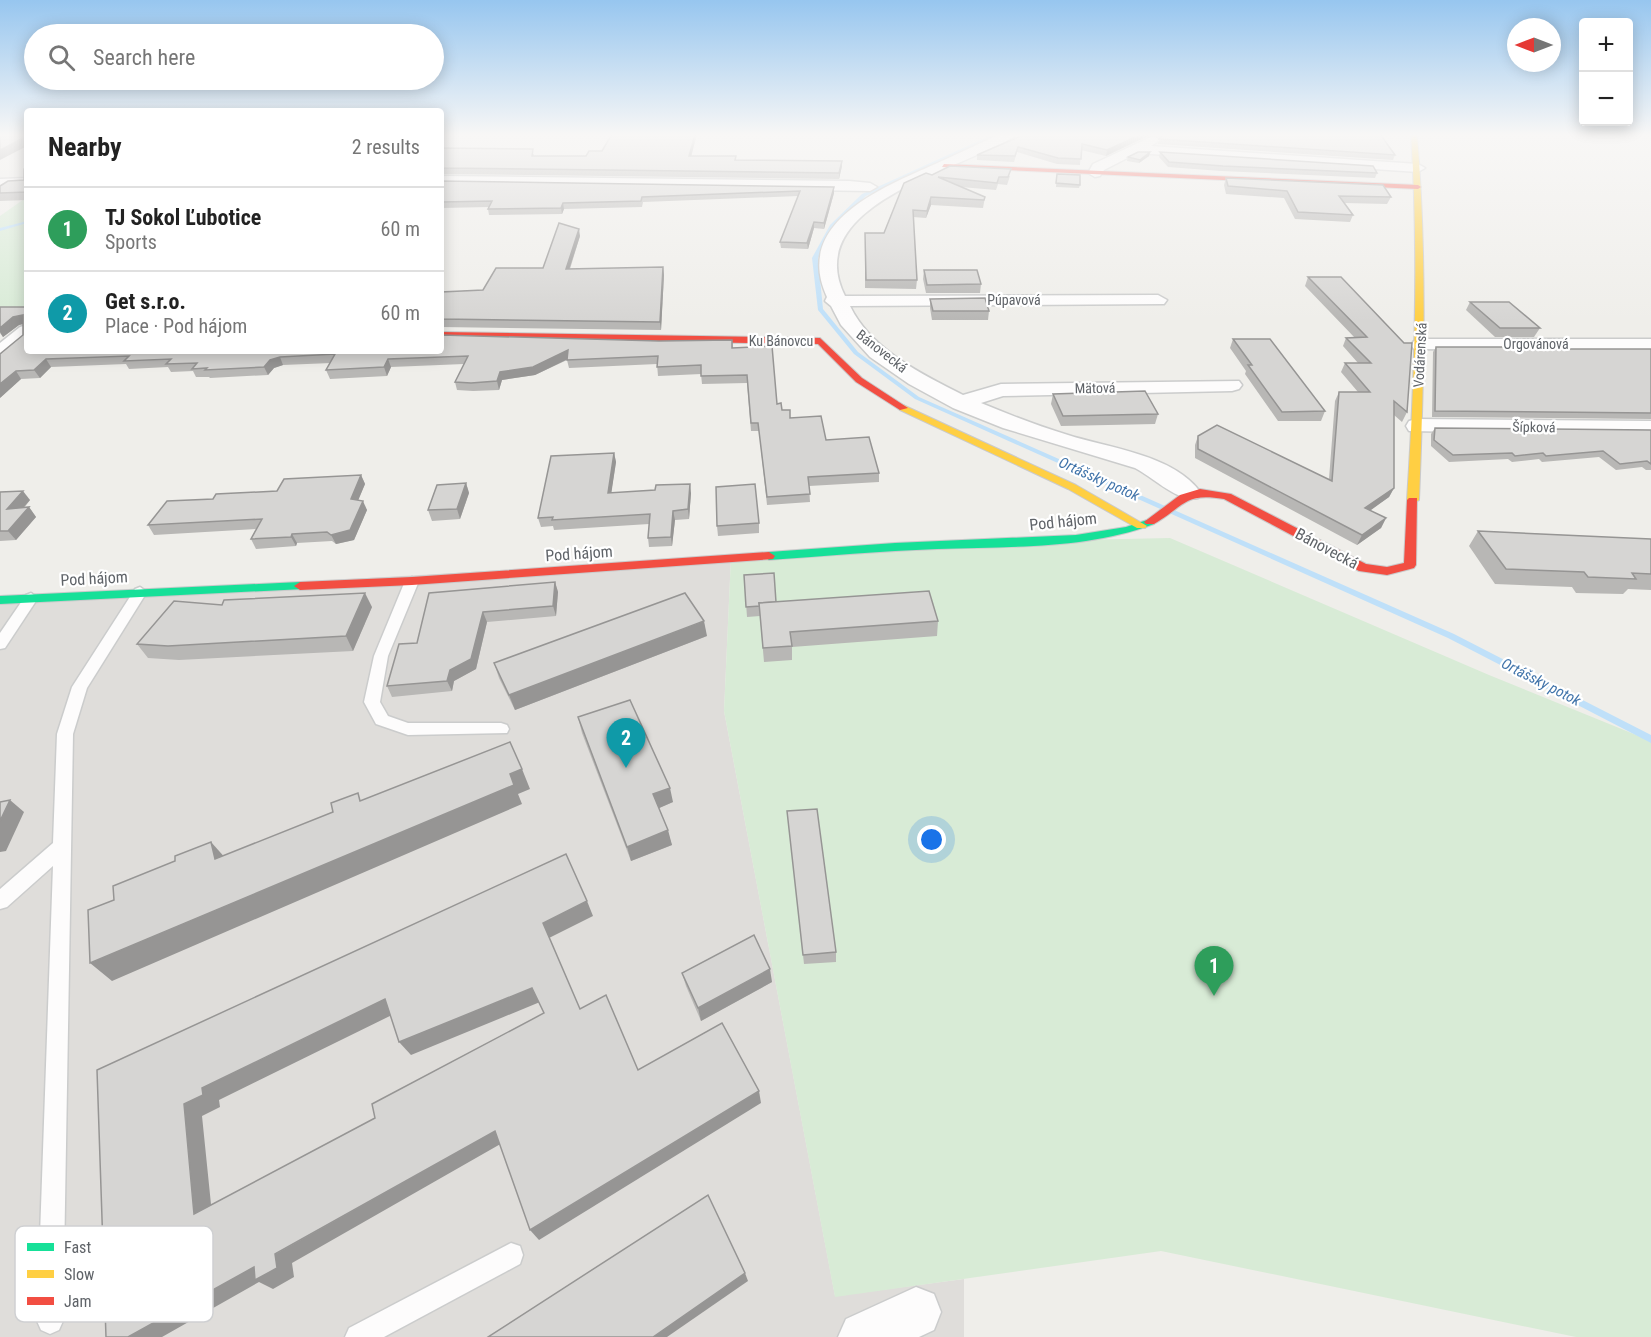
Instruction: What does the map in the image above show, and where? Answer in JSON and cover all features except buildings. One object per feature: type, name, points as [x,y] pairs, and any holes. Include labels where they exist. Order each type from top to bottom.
[{"type":"street","name":"Bánovecká","points":[[881,196],[873,200],[840,230],[828,248],[826,273],[834,301],[857,334],[902,369],[961,403],[1016,426],[1143,463],[1161,472],[1184,497],[1209,492],[1227,496],[1363,568],[1382,572],[1400,571]]},
{"type":"street","name":"Vodárenská","points":[[1400,571],[1410,565],[1417,426],[1424,278],[1419,196]]},
{"type":"street","name":"Púpavová","points":[[834,301],[1158,300]]},
{"type":"street","points":[[0,353],[24,333]]},
{"type":"street","name":"Ku Bánovcu","points":[[444,335],[820,341],[858,379],[910,412],[983,448],[1071,486],[1141,526]]},
{"type":"street","name":"Orgovánová","points":[[1421,345],[1651,345]]},
{"type":"street","name":"Mätová","points":[[961,403],[1001,390],[1232,385]]},
{"type":"street","name":"Šípková","points":[[1417,426],[1651,428]]},
{"type":"street","name":"Pod hájom","points":[[0,600],[412,581],[891,548],[1028,542],[1091,536],[1141,526],[1157,518],[1184,497]]},
{"type":"street","points":[[864,1337],[916,1312]]},
{"type":"lane","points":[[412,581],[381,656],[372,702],[382,720],[408,729],[501,729]]},
{"type":"lane","points":[[52,1226],[64,734],[80,687],[140,592]]},
{"type":"lane","points":[[0,644],[31,598]]},
{"type":"lane","points":[[0,901],[61,847]]},
{"type":"lane","points":[[358,1337],[511,1255]]},
{"type":"shaded area","points":[[731,557],[724,711],[835,1296],[964,1279],[964,1337],[0,1337],[0,599]]},
{"type":"green space","points":[[24,199],[24,312],[0,312],[0,216]]},
{"type":"green space","points":[[1170,538],[1489,675],[1651,741],[1651,1337],[1576,1337],[1161,1251],[835,1297],[724,711],[731,557],[1028,541]]},
{"type":"waterway","name":"Ortášsky potok","points":[[863,196],[832,226],[815,258],[820,309],[856,353],[917,398],[1451,636],[1651,739]]},
{"type":"waterway","points":[[0,230],[24,223]]},
{"type":"traffic: fast","points":[[769,556],[895,547],[1076,539],[1129,530],[1150,522]]},
{"type":"traffic: fast","points":[[0,600],[300,586]]},
{"type":"traffic: slow","points":[[1413,500],[1420,317],[1418,196]]},
{"type":"traffic: slow","points":[[903,408],[1072,487],[1141,526]]},
{"type":"traffic: jam","points":[[444,335],[820,341],[859,380],[903,408]]},
{"type":"traffic: jam","points":[[1150,522],[1191,494],[1211,493],[1227,496],[1363,568],[1387,571],[1410,565],[1413,500]]},
{"type":"traffic: jam","points":[[300,586],[412,581],[769,556]]},
{"type":"place","name":"Get s.r.o.","points":[[626,768]]},
{"type":"place","name":"TJ Sokol Ľubotice","points":[[1214,996]]}]
